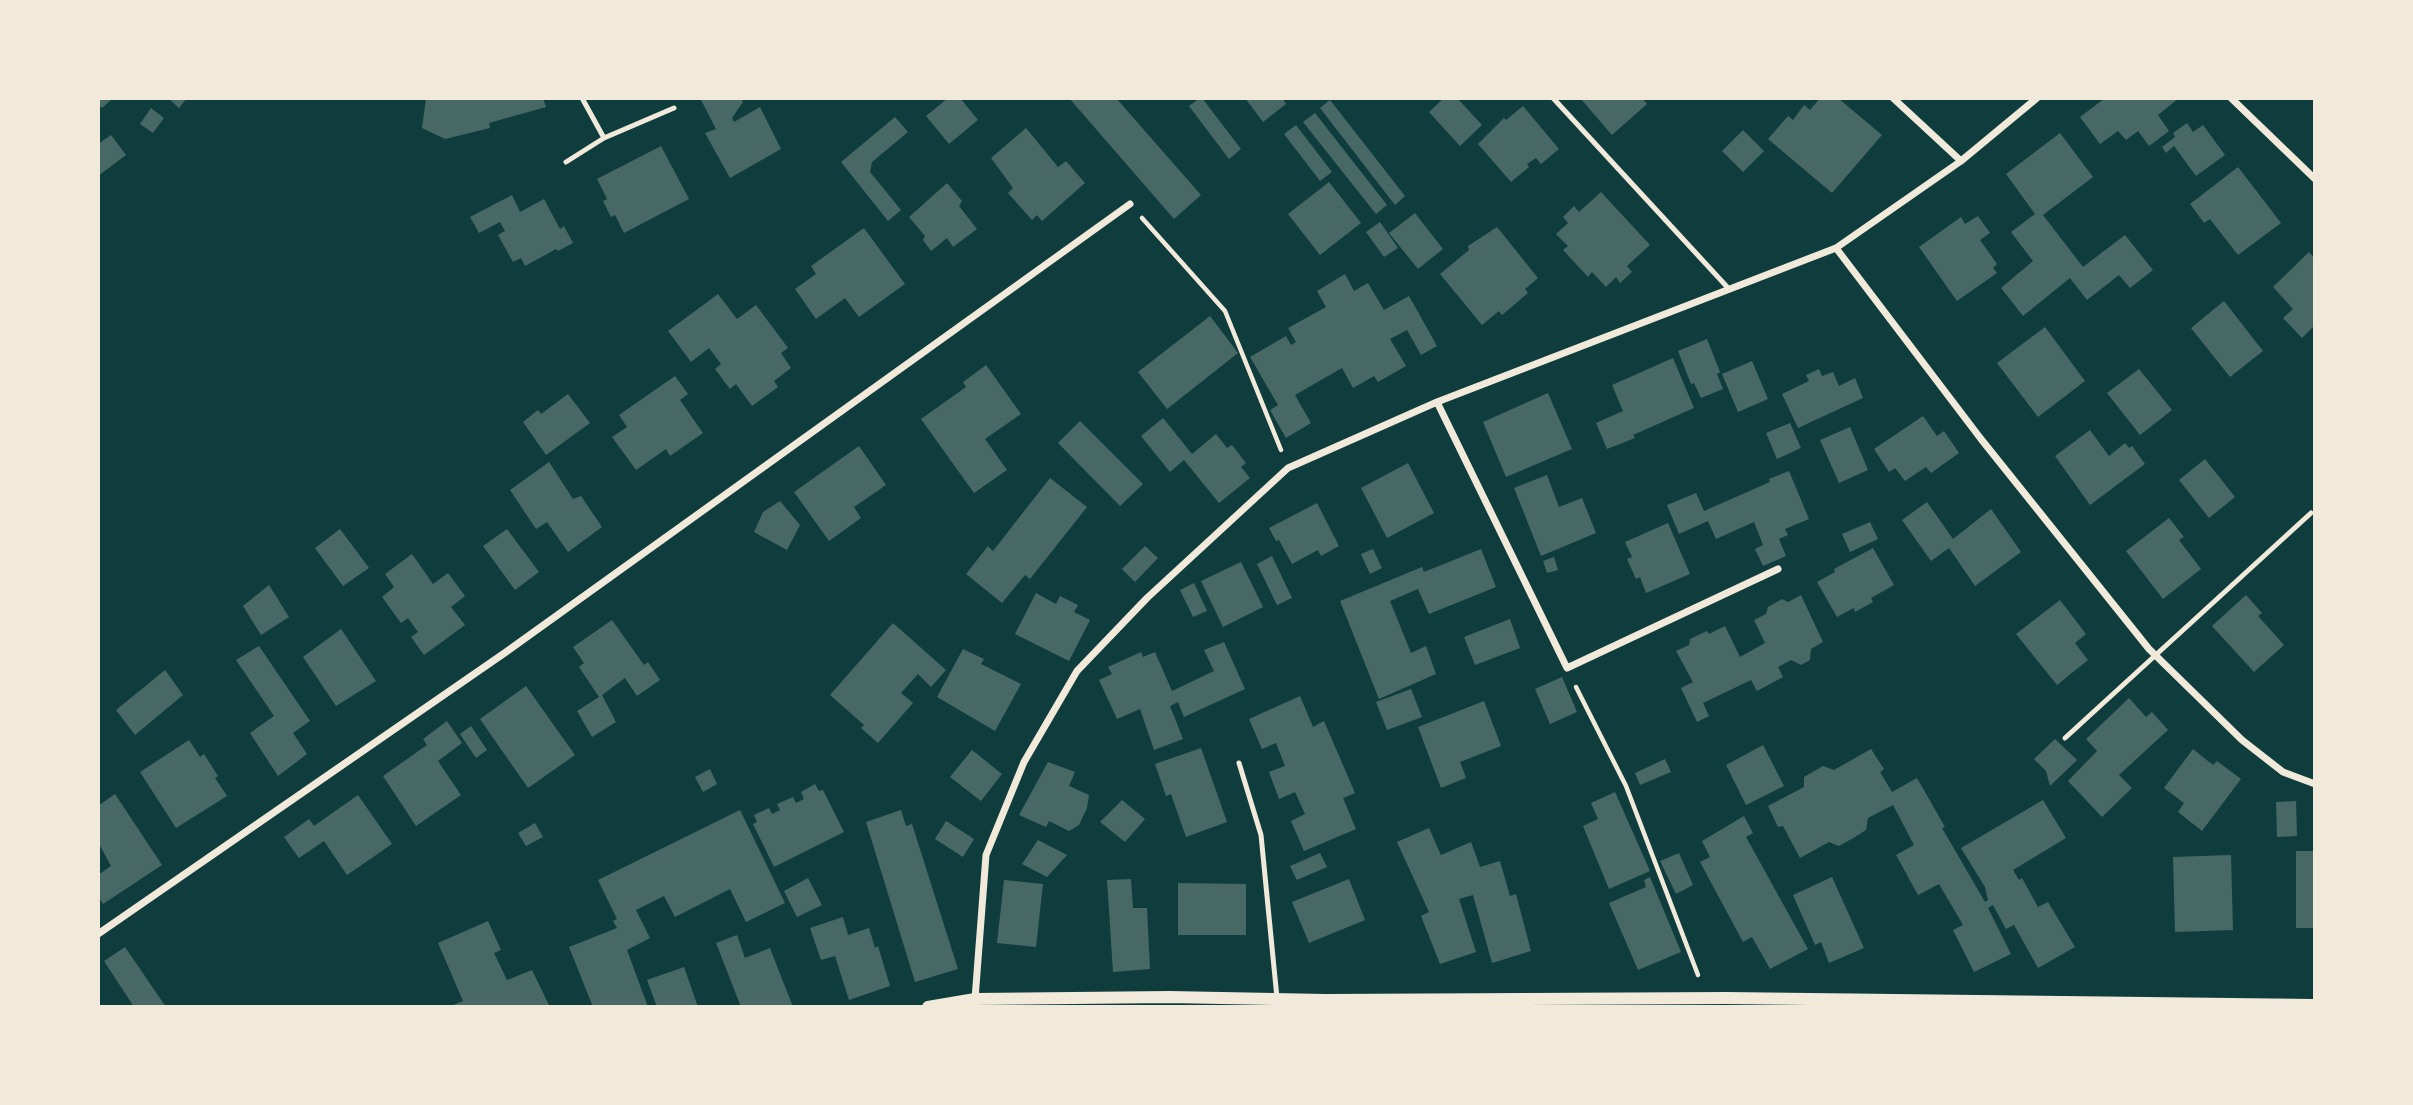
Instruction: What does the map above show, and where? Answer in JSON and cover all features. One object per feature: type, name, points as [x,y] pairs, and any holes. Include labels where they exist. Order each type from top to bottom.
[{"type":"street","points":[[1893,98],[1961,161]]},
{"type":"street","points":[[975,999],[986,855],[1024,762],[1077,671],[1147,598],[1288,468],[1437,402],[1836,248],[1961,161],[2037,98]]},
{"type":"street","points":[[2231,98],[2315,179]]},
{"type":"street","points":[[98,934],[506,652],[1130,204]]},
{"type":"street","points":[[1836,248],[1981,439],[2155,655],[2242,740],[2283,772],[2315,784]]},
{"type":"street","points":[[1437,402],[1567,668],[1778,569]]},
{"type":"street","points":[[928,1007],[975,999],[1170,997],[1325,1004],[1707,999],[2315,1005]]},
{"type":"lane","points":[[582,98],[604,138]]},
{"type":"lane","points":[[1553,98],[1729,289]]},
{"type":"lane","points":[[566,162],[604,138],[674,108]]},
{"type":"lane","points":[[2065,738],[2311,513]]},
{"type":"lane","points":[[1239,763],[1261,835],[1278,1000]]},
{"type":"path","points":[[1130,204],[1225,311],[1288,468]]},
{"type":"path","points":[[1567,668],[1626,786],[1707,999]]},
{"type":"building","points":[[98,98],[113,98],[102,108],[98,104]]},
{"type":"building","points":[[168,98],[187,98],[179,108]]},
{"type":"building","points":[[426,98],[543,98],[546,107],[489,123],[490,128],[445,139],[422,128]]},
{"type":"building","points":[[700,98],[741,98],[743,102],[732,118],[734,122],[760,107],[781,149],[730,178],[705,133],[716,129]]},
{"type":"building","points":[[948,98],[960,98],[978,120],[949,144],[926,116]]},
{"type":"building","points":[[1069,98],[1116,98],[1201,195],[1174,219]]},
{"type":"building","points":[[1200,98],[1241,149],[1229,159],[1189,106]]},
{"type":"building","points":[[1245,98],[1282,98],[1286,104],[1263,122]]},
{"type":"building","points":[[1444,98],[1457,98],[1482,125],[1460,146],[1429,112]]},
{"type":"building","points":[[1580,98],[1642,98],[1647,104],[1612,135]]},
{"type":"building","points":[[1820,98],[1838,98],[1882,135],[1832,193],[1768,139],[1788,116],[1793,120],[1804,105],[1810,110]]},
{"type":"building","points":[[2105,98],[2179,98],[2158,115],[2169,131],[2149,146],[2138,131],[2126,140],[2118,131],[2100,144],[2080,117]]},
{"type":"building","points":[[1330,100],[1405,196],[1395,205],[1320,108]]},
{"type":"building","points":[[1523,106],[1559,149],[1541,164],[1536,158],[1527,164],[1529,167],[1511,182],[1478,144],[1504,118],[1506,120]]},
{"type":"building","points":[[151,108],[164,118],[153,133],[140,124]]},
{"type":"building","points":[[1315,113],[1387,205],[1376,214],[1303,122]]},
{"type":"building","points":[[895,117],[908,132],[872,162],[870,172],[901,210],[888,221],[841,162]]},
{"type":"building","points":[[2187,123],[2193,132],[2203,125],[2225,155],[2196,176],[2174,146],[2166,153],[2162,147],[2175,137],[2173,133]]},
{"type":"building","points":[[1296,125],[1332,172],[1320,181],[1284,134]]},
{"type":"building","points":[[1026,128],[1058,167],[1066,161],[1085,183],[1042,221],[1037,215],[1032,220],[1008,193],[1013,188],[991,158]]},
{"type":"building","points":[[1743,130],[1764,151],[1743,172],[1722,151]]},
{"type":"building","points":[[2060,133],[2093,177],[2043,215],[2083,267],[2125,235],[2153,270],[2130,288],[2119,275],[2087,300],[2070,278],[2023,316],[2001,288],[2033,261],[2011,232],[2035,214],[2006,174]]},
{"type":"building","points":[[111,135],[126,155],[98,176],[98,144]]},
{"type":"building","points":[[661,146],[689,199],[624,233],[615,215],[611,217],[603,201],[607,199],[597,179]]},
{"type":"building","points":[[2238,167],[2281,223],[2238,255],[2210,219],[2204,223],[2190,204]]},
{"type":"building","points":[[1329,182],[1361,223],[1320,255],[1288,214]]},
{"type":"building","points":[[947,183],[962,201],[959,206],[977,229],[953,247],[947,238],[931,251],[923,240],[925,236],[909,217]]},
{"type":"building","points":[[1601,192],[1650,245],[1627,266],[1632,272],[1620,283],[1616,277],[1606,287],[1592,272],[1588,277],[1563,250],[1568,246],[1556,234],[1568,223],[1563,217],[1574,206],[1579,212]]},
{"type":"building","points":[[512,195],[520,212],[544,199],[560,229],[564,226],[573,243],[525,266],[521,258],[513,262],[498,235],[505,231],[500,222],[479,233],[470,217]]},
{"type":"building","points":[[1415,213],[1443,249],[1418,269],[1389,233]]},
{"type":"building","points":[[1978,216],[1990,233],[1980,240],[1997,264],[1993,268],[1997,273],[1957,301],[1919,247],[1961,217],[1965,224]]},
{"type":"building","points":[[1380,222],[1398,248],[1384,257],[1366,232]]},
{"type":"building","points":[[1497,227],[1538,278],[1525,289],[1528,293],[1502,315],[1499,311],[1482,325],[1440,274],[1469,250],[1468,246]]},
{"type":"building","points":[[864,228],[905,284],[859,317],[845,298],[816,319],[795,289],[816,274],[811,266]]},
{"type":"building","points":[[2309,252],[2315,259],[2315,325],[2302,338],[2283,318],[2293,309],[2273,287]]},
{"type":"building","points":[[1345,274],[1354,291],[1368,283],[1384,310],[1409,296],[1437,346],[1421,355],[1407,330],[1390,339],[1406,366],[1378,382],[1374,376],[1353,388],[1342,368],[1295,395],[1311,423],[1286,438],[1270,410],[1278,405],[1250,357],[1286,336],[1291,345],[1296,342],[1288,328],[1326,307],[1317,291]]},
{"type":"building","points":[[718,294],[737,319],[756,305],[788,348],[781,353],[791,368],[774,381],[778,387],[752,406],[736,384],[730,389],[715,369],[721,364],[709,348],[691,362],[668,331]]},
{"type":"building","points":[[2224,301],[2263,351],[2230,377],[2191,328]]},
{"type":"building","points":[[1210,316],[1238,353],[1167,409],[1138,372]]},
{"type":"building","points":[[2045,327],[2085,381],[2038,417],[1997,363]]},
{"type":"building","points":[[1707,339],[1720,372],[1717,374],[1723,389],[1701,398],[1694,383],[1691,384],[1678,351]]},
{"type":"building","points":[[1673,358],[1694,408],[1607,449],[1596,423],[1623,411],[1612,385]]},
{"type":"building","points":[[1752,361],[1768,399],[1738,412],[1722,374]]},
{"type":"building","points":[[986,365],[1021,414],[985,439],[1007,470],[974,493],[921,419],[966,387],[963,382]]},
{"type":"building","points":[[1819,369],[1822,376],[1833,372],[1839,386],[1855,378],[1863,398],[1798,428],[1782,394],[1809,381],[1806,375]]},
{"type":"building","points":[[2139,369],[2172,410],[2140,435],[2107,393]]},
{"type":"building","points":[[675,376],[688,394],[680,400],[703,433],[670,456],[666,449],[636,470],[612,437],[627,427],[619,415]]},
{"type":"building","points":[[1548,393],[1572,449],[1506,477],[1483,422]]},
{"type":"building","points":[[568,394],[590,423],[546,455],[523,422],[538,410],[541,414]]},
{"type":"building","points":[[1923,416],[1937,436],[1944,431],[1959,453],[1931,473],[1926,467],[1905,481],[1895,468],[1889,472],[1874,449]]},
{"type":"building","points":[[1163,418],[1192,454],[1216,434],[1227,448],[1232,445],[1246,463],[1241,467],[1250,478],[1219,503],[1184,460],[1170,472],[1141,436]]},
{"type":"building","points":[[1080,421],[1143,484],[1120,506],[1058,443]]},
{"type":"building","points":[[1790,423],[1801,448],[1777,459],[1766,433]]},
{"type":"building","points":[[1850,427],[1868,470],[1839,483],[1820,440]]},
{"type":"building","points":[[2090,430],[2109,456],[2125,443],[2129,448],[2132,446],[2145,464],[2090,505],[2055,456]]},
{"type":"building","points":[[859,446],[886,485],[854,507],[861,518],[829,541],[794,492]]},
{"type":"building","points":[[2205,459],[2235,497],[2209,518],[2179,480]]},
{"type":"building","points":[[549,462],[573,499],[581,496],[602,527],[568,552],[547,522],[536,529],[510,490]]},
{"type":"building","points":[[1408,463],[1434,513],[1387,538],[1361,488]]},
{"type":"building","points":[[1789,471],[1809,519],[1785,529],[1788,535],[1779,539],[1786,556],[1763,566],[1755,549],[1763,545],[1754,522],[1716,539],[1708,521],[1679,534],[1667,505],[1696,493],[1704,511]]},
{"type":"building","points":[[1547,475],[1559,507],[1582,498],[1596,533],[1541,556],[1514,488]]},
{"type":"building","points":[[1050,478],[1087,507],[1030,579],[1025,575],[1002,603],[966,574],[988,546],[993,551]]},
{"type":"building","points":[[780,501],[800,525],[787,550],[754,532],[763,512]]},
{"type":"building","points":[[1927,502],[1953,539],[1991,509],[2021,552],[1975,586],[1949,548],[1931,561],[1902,520]]},
{"type":"building","points":[[1317,503],[1339,546],[1321,556],[1318,550],[1292,564],[1269,528]]},
{"type":"building","points":[[2169,518],[2184,537],[2179,540],[2201,569],[2163,599],[2126,551]]},
{"type":"building","points":[[1870,522],[1878,539],[1850,552],[1842,534]]},
{"type":"building","points":[[1668,523],[1690,574],[1646,593],[1640,577],[1636,579],[1627,559],[1632,557],[1625,542]]},
{"type":"building","points":[[340,529],[369,568],[343,586],[315,548]]},
{"type":"building","points":[[507,529],[539,572],[515,590],[483,546]]},
{"type":"building","points":[[1145,546],[1158,558],[1135,582],[1122,569]]},
{"type":"building","points":[[1873,548],[1894,585],[1871,598],[1873,602],[1855,612],[1854,608],[1837,617],[1817,582],[1835,572],[1834,569]]},
{"type":"building","points":[[1373,549],[1382,568],[1370,574],[1361,554]]},
{"type":"building","points":[[1481,549],[1496,587],[1429,614],[1418,589],[1390,601],[1411,653],[1426,646],[1436,674],[1379,699],[1340,601],[1422,567],[1424,572]]},
{"type":"building","points":[[412,554],[433,584],[448,573],[465,596],[451,607],[465,625],[424,655],[411,637],[418,632],[408,618],[401,623],[382,597],[394,587],[385,574]]},
{"type":"building","points":[[1272,556],[1292,598],[1277,605],[1257,564]]},
{"type":"building","points":[[1554,557],[1558,570],[1547,573],[1543,561]]},
{"type":"building","points":[[1241,562],[1263,607],[1223,627],[1201,581]]},
{"type":"building","points":[[1194,583],[1207,611],[1193,617],[1180,590]]},
{"type":"building","points":[[269,585],[289,617],[261,635],[243,606]]},
{"type":"building","points":[[1036,593],[1056,604],[1060,596],[1078,605],[1074,612],[1090,620],[1069,661],[1015,634]]},
{"type":"building","points":[[1801,595],[1823,642],[1811,649],[1810,660],[1801,665],[1791,660],[1778,667],[1783,677],[1757,691],[1751,680],[1703,703],[1709,716],[1697,722],[1681,688],[1693,682],[1676,651],[1689,645],[1690,639],[1725,626],[1740,657],[1765,643],[1754,620],[1766,614],[1768,607],[1782,599],[1788,602]]},
{"type":"building","points":[[2246,595],[2262,613],[2258,616],[2284,645],[2254,672],[2212,626]]},
{"type":"building","points":[[2060,600],[2086,634],[2075,643],[2088,660],[2057,685],[2016,634]]},
{"type":"building","points":[[1510,619],[1520,648],[1475,665],[1464,637]]},
{"type":"building","points":[[612,620],[644,665],[648,662],[660,680],[637,696],[625,678],[602,695],[616,722],[592,737],[577,711],[599,697],[579,667],[584,663],[573,647]]},
{"type":"building","points":[[893,623],[946,670],[931,687],[918,674],[901,693],[913,703],[878,743],[861,728],[864,725],[830,695]]},
{"type":"building","points":[[341,629],[376,681],[336,706],[303,657]]},
{"type":"building","points":[[1224,642],[1245,689],[1184,717],[1178,702],[1170,706],[1183,739],[1154,750],[1140,709],[1117,719],[1099,680],[1112,674],[1108,667],[1141,652],[1143,657],[1155,652],[1172,691],[1214,671],[1204,650]]},
{"type":"building","points":[[259,646],[310,721],[293,733],[307,754],[278,776],[250,733],[274,716],[236,660]]},
{"type":"building","points":[[963,649],[984,659],[981,664],[1021,684],[995,731],[937,697]]},
{"type":"building","points":[[165,670],[183,695],[135,735],[116,710]]},
{"type":"building","points":[[1562,677],[1577,712],[1550,724],[1535,689]]},
{"type":"building","points":[[526,686],[575,755],[528,788],[480,719]]},
{"type":"building","points":[[1411,689],[1422,717],[1387,730],[1376,702]]},
{"type":"building","points":[[1300,696],[1313,727],[1324,721],[1355,793],[1343,798],[1356,829],[1304,851],[1291,821],[1305,814],[1295,792],[1279,799],[1269,772],[1285,766],[1276,743],[1262,749],[1249,719]]},
{"type":"building","points":[[2129,698],[2146,717],[2152,712],[2168,730],[2119,775],[2132,788],[2102,817],[2068,781],[2097,751],[2086,739]]},
{"type":"building","points":[[1484,701],[1501,746],[1460,762],[1466,778],[1441,788],[1418,727]]},
{"type":"building","points":[[447,721],[462,743],[438,761],[461,795],[416,826],[383,776],[427,745],[423,739]]},
{"type":"building","points":[[471,726],[487,750],[476,758],[460,734]]},
{"type":"building","points":[[2055,739],[2077,760],[2050,786],[2046,771],[2034,759]]},
{"type":"building","points":[[189,740],[200,757],[204,754],[227,796],[176,828],[140,772]]},
{"type":"building","points":[[1763,745],[1784,786],[1746,805],[1726,765]]},
{"type":"building","points":[[1201,748],[1227,822],[1186,837],[1171,794],[1166,796],[1155,764]]},
{"type":"building","points":[[1871,749],[1884,769],[1880,772],[1892,792],[1917,778],[1945,827],[1942,828],[1985,902],[1988,900],[1985,887],[1961,848],[2043,800],[2066,838],[2013,870],[2019,880],[2022,878],[2038,907],[2048,902],[2075,947],[2038,968],[2014,925],[2006,929],[1993,905],[1988,908],[2011,954],[1974,972],[1953,930],[1963,925],[1939,884],[1918,895],[1896,855],[1914,845],[1893,805],[1868,818],[1866,830],[1855,837],[1839,846],[1829,842],[1800,858],[1783,826],[1778,827],[1768,806],[1804,787],[1804,777],[1823,766],[1834,770]]},
{"type":"building","points":[[2193,749],[2213,765],[2217,761],[2241,779],[2202,831],[2178,812],[2184,803],[2164,788]]},
{"type":"building","points":[[972,750],[1002,774],[981,801],[950,777]]},
{"type":"building","points":[[1665,759],[1671,772],[1640,785],[1635,773]]},
{"type":"building","points":[[1048,762],[1075,772],[1069,786],[1089,795],[1087,808],[1079,825],[1069,831],[1049,821],[1046,827],[1019,815]]},
{"type":"building","points":[[710,769],[717,784],[703,792],[695,777]]},
{"type":"building","points":[[815,784],[819,791],[823,790],[844,832],[774,867],[753,824],[757,822],[754,815],[769,808],[772,814],[780,810],[777,804],[793,797],[796,803],[804,799],[801,792]]},
{"type":"building","points":[[1615,792],[1650,871],[1609,889],[1583,826],[1598,819],[1591,803]]},
{"type":"building","points":[[115,794],[162,865],[103,904],[98,896],[98,875],[111,866],[98,842],[98,806]]},
{"type":"building","points":[[358,795],[392,844],[347,875],[324,841],[299,858],[284,837],[309,819],[314,826]]},
{"type":"building","points":[[1122,800],[1145,819],[1125,842],[1100,822]]},
{"type":"building","points":[[2296,801],[2297,836],[2277,837],[2276,802]]},
{"type":"building","points":[[740,810],[785,903],[746,922],[730,889],[675,917],[664,896],[636,910],[650,938],[627,950],[648,1007],[593,1007],[569,947],[617,928],[613,921],[617,919],[598,880]]},
{"type":"building","points":[[901,810],[906,826],[912,824],[958,969],[915,982],[866,822]]},
{"type":"building","points":[[1744,816],[1753,833],[1746,837],[1808,949],[1770,969],[1752,937],[1743,942],[1700,862],[1710,857],[1702,841]]},
{"type":"building","points":[[946,821],[974,839],[963,857],[935,839]]},
{"type":"building","points":[[535,823],[543,837],[526,846],[518,833]]},
{"type":"building","points":[[1429,828],[1441,855],[1471,842],[1480,867],[1500,861],[1510,896],[1516,894],[1531,951],[1492,963],[1473,895],[1459,899],[1476,952],[1440,964],[1421,916],[1429,912],[1397,842]]},
{"type":"building","points":[[1038,840],[1067,855],[1047,877],[1022,864]]},
{"type":"building","points":[[2296,851],[2315,851],[2315,928],[2296,928]]},
{"type":"building","points":[[1320,853],[1327,867],[1297,880],[1290,866]]},
{"type":"building","points":[[1679,853],[1693,885],[1676,894],[1660,861]]},
{"type":"building","points":[[2231,855],[2233,930],[2175,932],[2173,857]]},
{"type":"building","points":[[1650,877],[1681,952],[1638,970],[1609,903],[1646,887],[1644,880]]},
{"type":"building","points":[[1832,877],[1864,948],[1829,963],[1821,942],[1815,945],[1793,895]]},
{"type":"building","points":[[808,878],[822,905],[797,917],[784,891]]},
{"type":"building","points":[[1131,879],[1133,908],[1147,908],[1150,969],[1113,972],[1107,880]]},
{"type":"building","points":[[1349,879],[1365,920],[1309,943],[1292,902]]},
{"type":"building","points":[[1004,880],[1043,884],[1036,947],[997,943]]},
{"type":"building","points":[[1178,883],[1246,884],[1246,935],[1178,935]]},
{"type":"building","points":[[843,917],[848,935],[869,928],[875,948],[878,946],[890,986],[849,1000],[835,956],[821,960],[810,928]]},
{"type":"building","points":[[488,921],[501,950],[494,953],[507,980],[532,970],[550,1007],[448,1007],[463,1001],[438,943]]},
{"type":"building","points":[[737,935],[745,958],[770,948],[793,1007],[741,1007],[716,943]]},
{"type":"building","points":[[125,947],[166,1007],[134,1007],[104,961]]},
{"type":"building","points":[[684,967],[698,1007],[657,1007],[647,980]]}]
